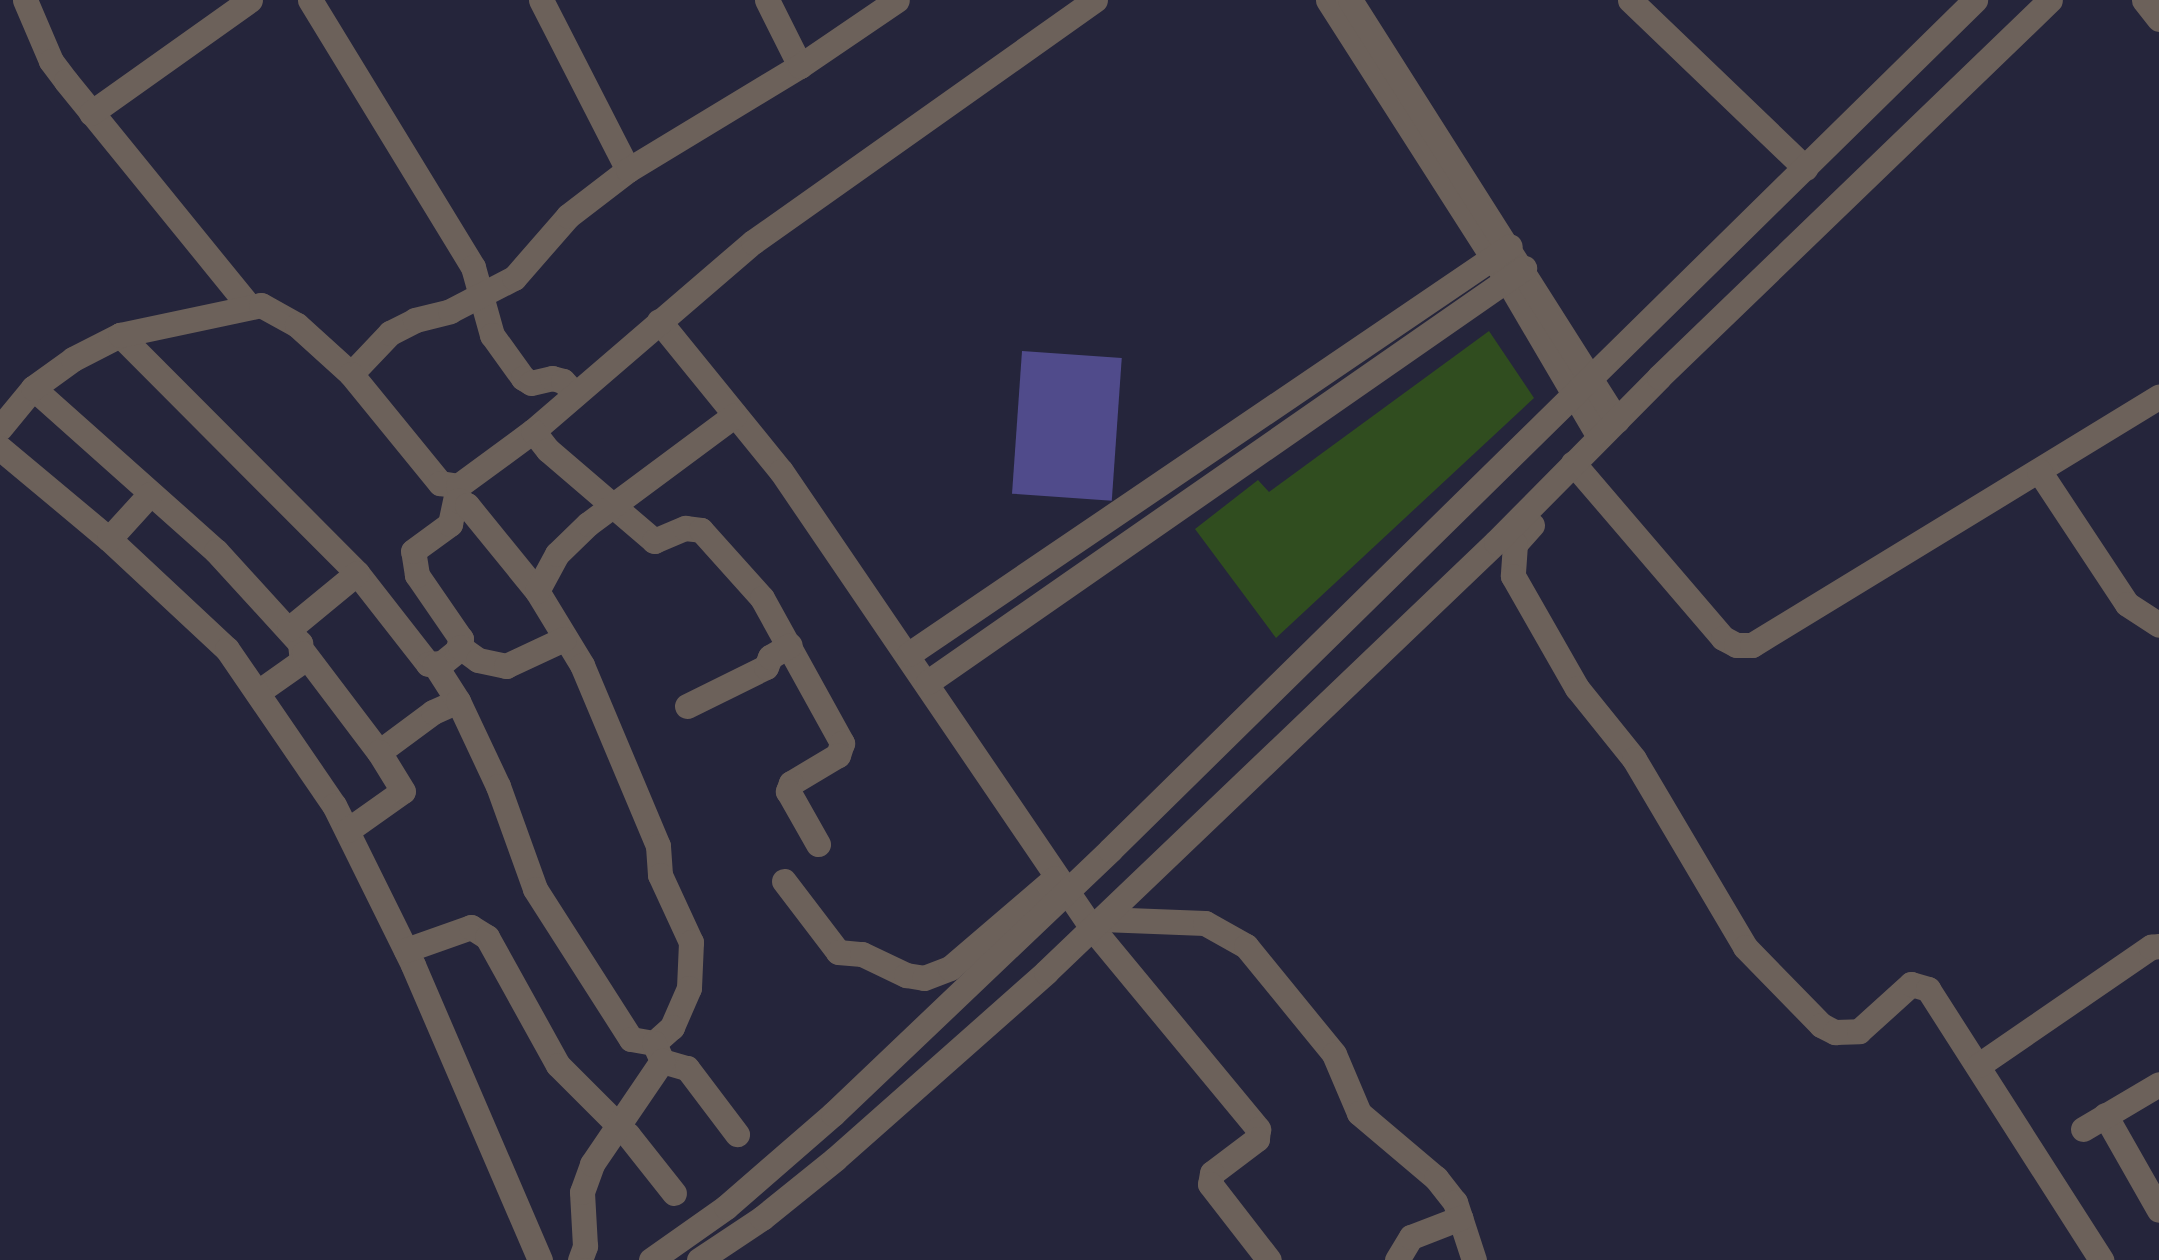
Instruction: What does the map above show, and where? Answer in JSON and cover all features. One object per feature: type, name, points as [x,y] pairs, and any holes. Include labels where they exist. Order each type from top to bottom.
[{"type":"street","points":[[24,0],[52,60],[90,113],[248,306]]},
{"type":"street","points":[[90,113],[222,9],[250,0]]},
{"type":"street","points":[[310,0],[420,175],[473,268],[492,335],[530,383],[552,378],[575,394]]},
{"type":"street","points":[[541,0],[628,170]]},
{"type":"street","points":[[767,0],[800,66]]},
{"type":"street","points":[[350,374],[390,333],[482,296],[514,278],[568,216],[628,170],[800,66],[897,0]]},
{"type":"street","points":[[564,639],[506,666],[478,660],[460,647],[457,630],[417,575],[412,558],[415,547],[450,524],[458,493],[753,242],[1095,0]]},
{"type":"street","points":[[1328,0],[1508,263]]},
{"type":"street","points":[[1350,0],[1608,429]]},
{"type":"street","points":[[1630,0],[1805,168]]},
{"type":"street","points":[[2050,0],[1992,51],[1608,429],[1516,544],[1511,559],[1514,576],[1577,688],[1634,759],[1746,947],[1821,1025],[1836,1032],[1859,1031],[1911,984],[1928,989],[2102,1260]]},
{"type":"street","points":[[2144,0],[2159,19]]},
{"type":"street","points":[[651,1260],[726,1206],[819,1127],[1060,884],[1583,387],[1970,2]]},
{"type":"street","points":[[909,654],[1508,263]]},
{"type":"street","points":[[928,682],[1508,263]]},
{"type":"street","points":[[0,428],[33,388],[73,359],[120,335],[248,306],[286,315],[350,374],[440,483],[458,493],[536,591],[582,665],[651,828],[658,846],[660,875],[691,942],[689,988],[672,1027],[592,1164],[582,1192],[586,1246],[580,1260]]},
{"type":"street","points":[[659,321],[781,471],[928,682],[1060,884],[1097,923],[1260,1132],[1257,1139],[1212,1174],[1210,1184],[1269,1260]]},
{"type":"street","points":[[120,335],[357,573],[421,659],[436,664],[498,786],[535,889],[630,1039],[688,1068],[737,1134]]},
{"type":"street","points":[[33,388],[238,572],[288,629],[378,752],[403,791],[348,830]]},
{"type":"street","points":[[1576,468],[1722,638],[1736,646],[1752,646],[2159,397]]},
{"type":"street","points":[[536,591],[557,554],[735,414]]},
{"type":"street","points":[[533,431],[548,450],[654,541],[685,528],[701,530],[762,598],[842,743],[838,756],[791,784],[788,791],[818,844]]},
{"type":"street","points":[[0,448],[109,539],[226,649],[258,692],[348,830],[406,950],[540,1260]]},
{"type":"street","points":[[699,1260],[762,1218],[835,1159],[1097,923],[1576,468]]},
{"type":"street","points":[[2039,471],[2128,604],[2159,625]]},
{"type":"street","points":[[109,539],[150,494]]},
{"type":"street","points":[[288,629],[357,573]]},
{"type":"street","points":[[687,706],[766,667],[770,658],[790,646]]},
{"type":"street","points":[[436,664],[460,647]]},
{"type":"street","points":[[258,692],[302,661],[304,653]]},
{"type":"street","points":[[378,752],[433,712],[458,701]]},
{"type":"street","points":[[784,881],[838,952],[862,954],[906,975],[924,978],[950,968],[1060,884]]},
{"type":"street","points":[[1097,923],[1205,923],[1246,946],[1289,992],[1334,1054],[1359,1113],[1436,1178],[1455,1202],[1474,1260]]},
{"type":"street","points":[[406,950],[471,927],[487,937],[558,1065],[628,1135],[674,1193]]},
{"type":"street","points":[[1979,1065],[2151,947],[2159,946]]},
{"type":"street","points":[[2159,1084],[2094,1122],[2159,1210]]},
{"type":"street","points":[[1397,1260],[1411,1237],[1460,1218]]},
{"type":"green space","points":[[1489,331],[1534,398],[1276,638],[1195,529],[1258,480],[1269,492]]},
{"type":"building","points":[[1022,351],[1122,358],[1112,501],[1012,494]]}]
